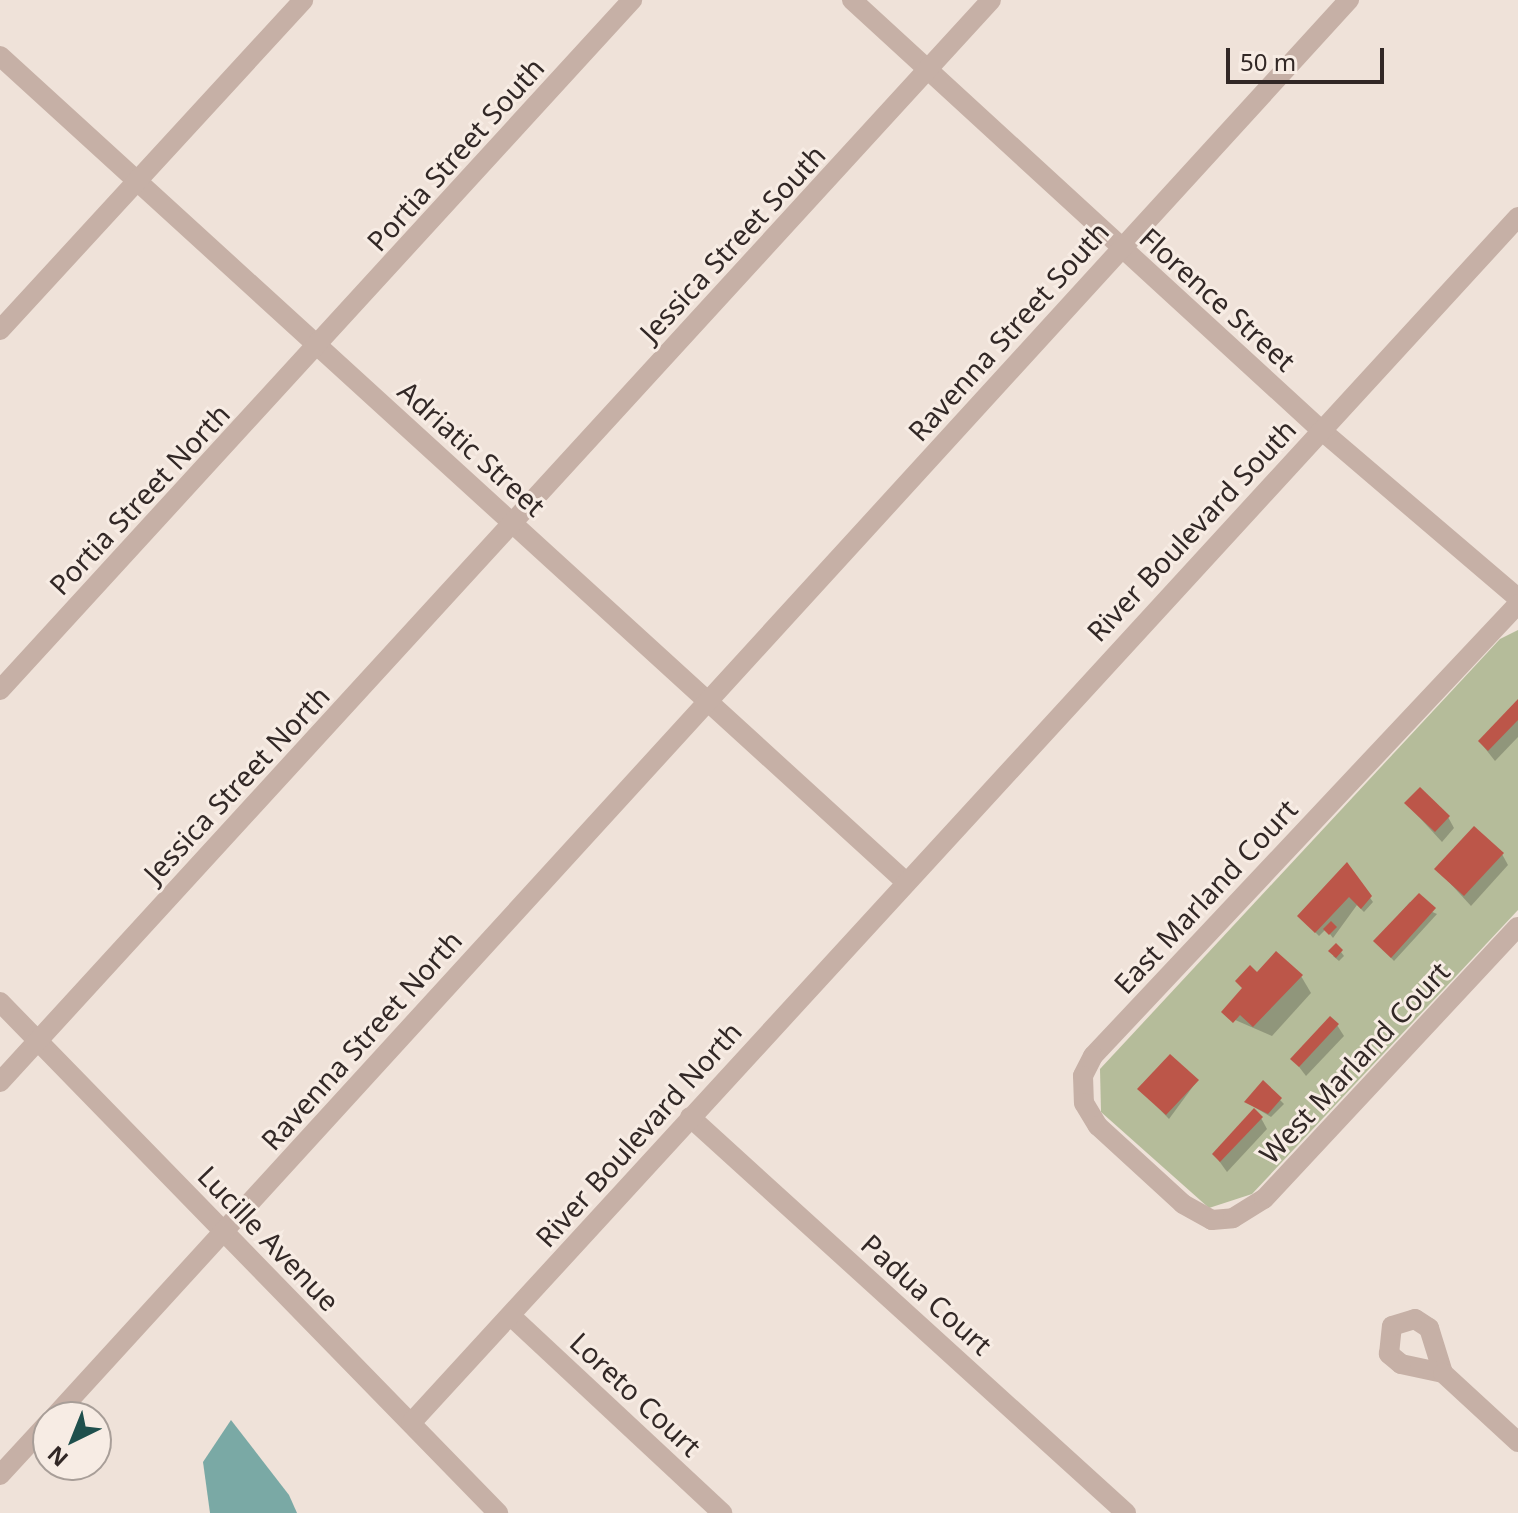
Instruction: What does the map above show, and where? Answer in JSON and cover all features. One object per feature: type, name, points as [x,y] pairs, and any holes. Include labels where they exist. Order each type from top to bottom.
[{"type":"street","points":[[0,330],[303,0]]},
{"type":"street","name":"Portia Street South","points":[[319,346],[632,0]]},
{"type":"street","name":"Florence Street","points":[[852,0],[1321,430],[1518,601]]},
{"type":"street","name":"Jessica Street South","points":[[513,523],[991,0]]},
{"type":"street","name":"Ravenna Street South","points":[[708,700],[1349,0]]},
{"type":"street","name":"Adriatic Street","points":[[0,56],[906,882]]},
{"type":"street","name":"River Boulevard South","points":[[906,882],[1518,217]]},
{"type":"street","name":"Portia Street North","points":[[0,690],[319,346]]},
{"type":"street","name":"Jessica Street North","points":[[0,1082],[513,523]]},
{"type":"street","name":"East Marland Court","points":[[1221,1220],[1191,1211],[1098,1126],[1084,1103],[1087,1065],[1518,601]]},
{"type":"street","name":"Ravenna Street North","points":[[69,1401],[708,700]]},
{"type":"street","name":"River Boulevard North","points":[[411,1423],[906,882]]},
{"type":"street","name":"West Marland Court","points":[[1221,1220],[1264,1199],[1518,927]]},
{"type":"street","name":"Lucille Avenue","points":[[0,1002],[498,1513]]},
{"type":"street","name":"Padua Court","points":[[690,1117],[1103,1506],[1126,1513]]},
{"type":"street","name":"Loreto Court","points":[[511,1316],[722,1513]]},
{"type":"street","points":[[1443,1373],[1518,1442]]},
{"type":"street","points":[[0,1475],[32,1440]]},
{"type":"green space","points":[[1518,630],[1518,910],[1252,1194],[1209,1208],[1101,1112],[1100,1069],[1500,639]]},
{"type":"water","points":[[231,1420],[289,1495],[297,1513],[210,1513],[203,1462]]},
{"type":"building","points":[[1518,699],[1518,720],[1488,751],[1478,741]]},
{"type":"building","points":[[1420,787],[1450,816],[1435,832],[1404,803]]},
{"type":"building","points":[[1474,826],[1504,853],[1464,896],[1434,869]]},
{"type":"building","points":[[1347,862],[1372,896],[1361,909],[1349,897],[1315,933],[1297,916]]},
{"type":"building","points":[[1419,893],[1436,908],[1391,958],[1373,941]]},
{"type":"building","points":[[1331,921],[1337,927],[1329,935],[1323,929]]},
{"type":"building","points":[[1336,943],[1343,950],[1336,958],[1328,951]]},
{"type":"building","points":[[1276,951],[1303,975],[1253,1027],[1240,1015],[1233,1023],[1221,1012],[1242,988],[1235,981],[1250,965],[1257,972]]},
{"type":"building","points":[[1330,1016],[1339,1024],[1299,1067],[1290,1059]]},
{"type":"building","points":[[1170,1054],[1199,1080],[1166,1115],[1137,1089]]},
{"type":"building","points":[[1263,1080],[1282,1098],[1268,1114],[1244,1102]]},
{"type":"building","points":[[1254,1108],[1263,1117],[1220,1162],[1212,1154]]}]
